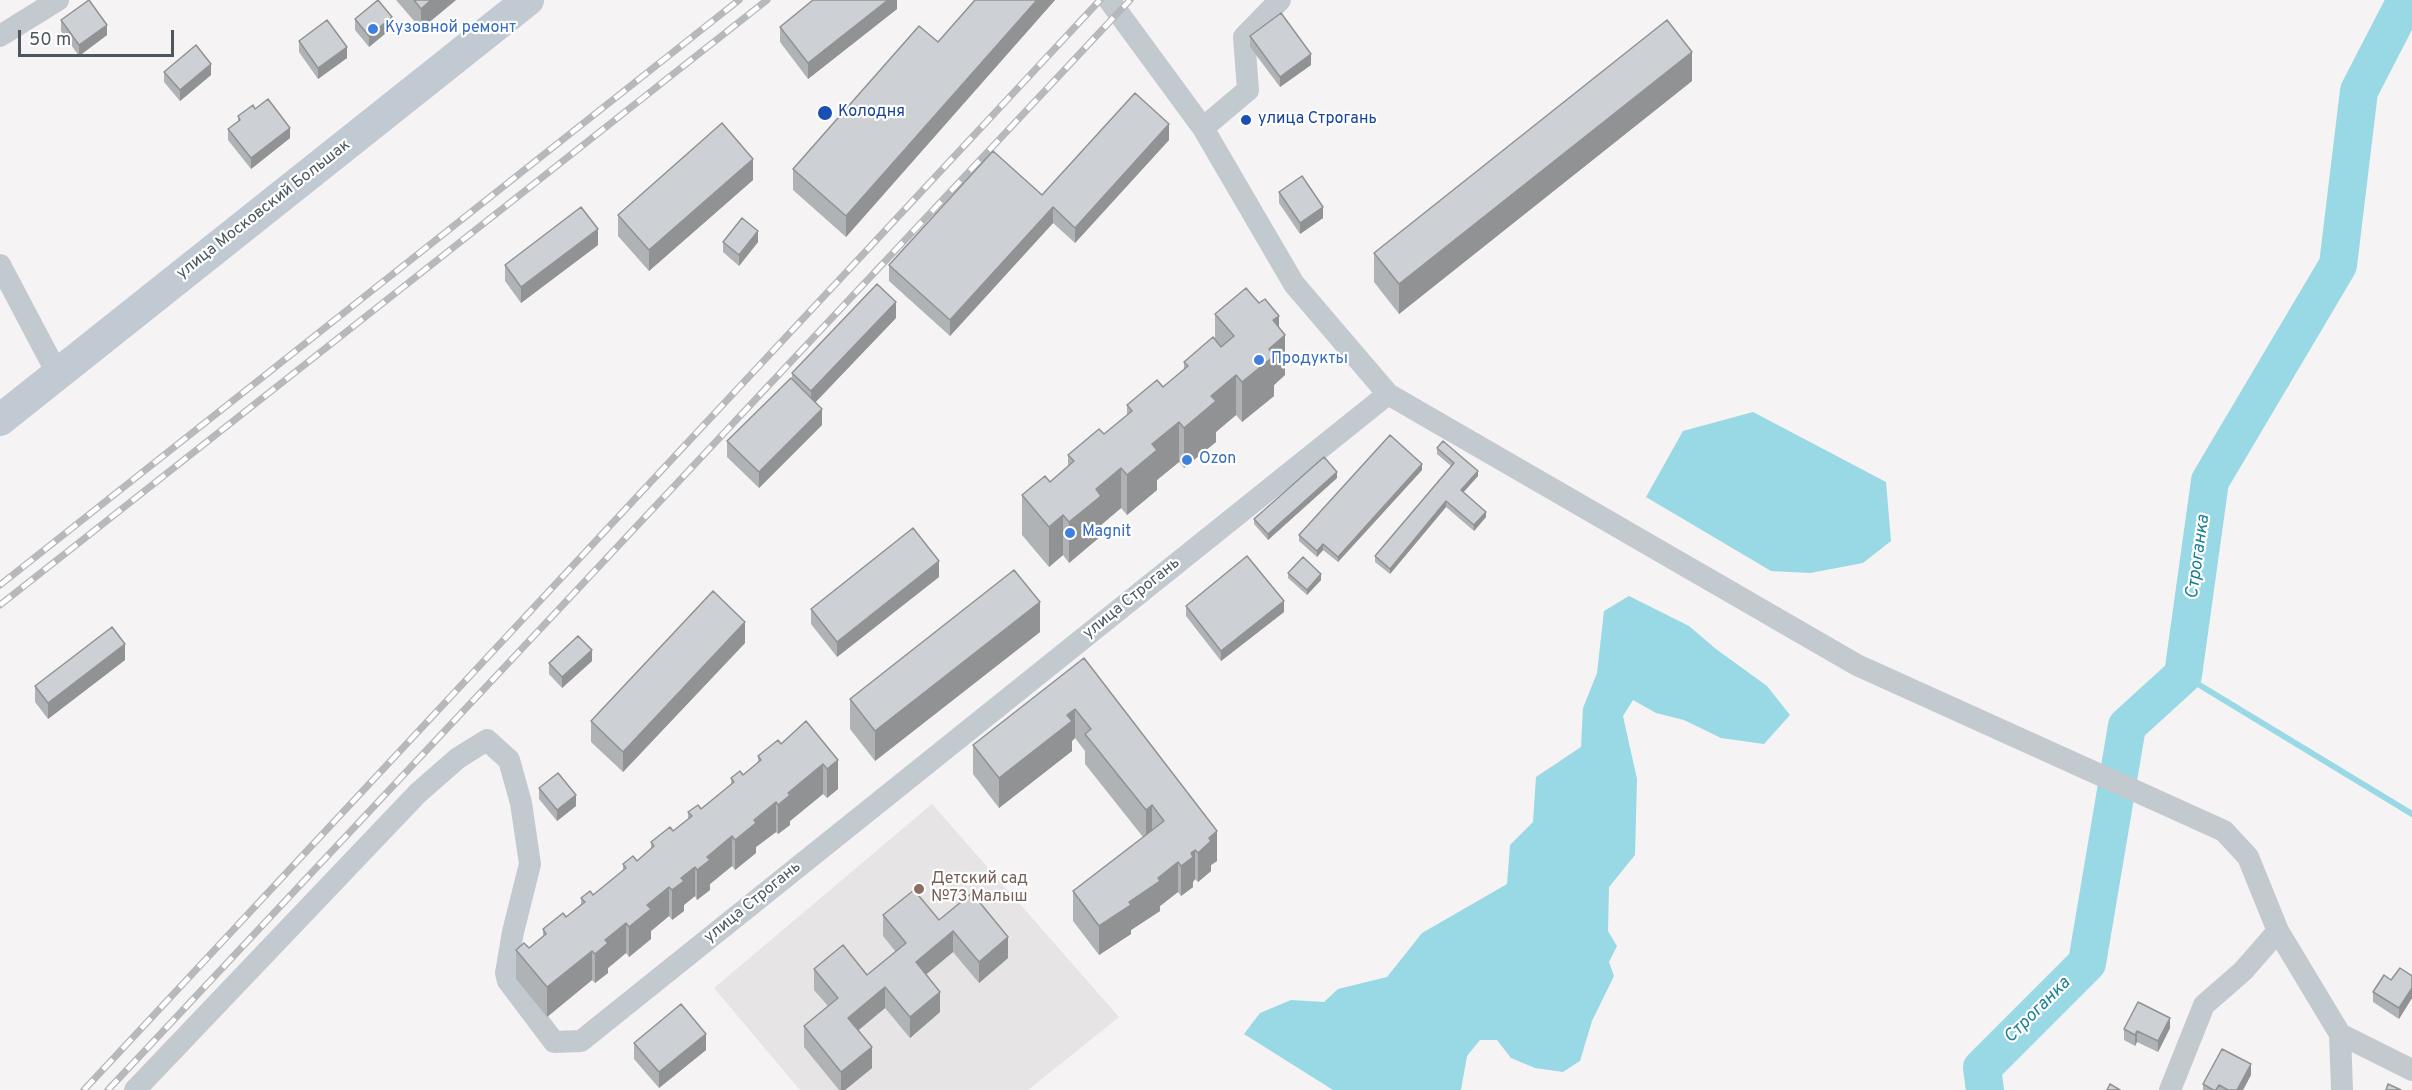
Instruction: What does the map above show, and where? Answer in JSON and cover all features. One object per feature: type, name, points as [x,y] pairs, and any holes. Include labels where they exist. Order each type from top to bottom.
[{"type":"street","points":[[0,36],[58,0]]},
{"type":"street","name":"улица Московский Большак","points":[[0,420],[528,0]]},
{"type":"street","points":[[1109,0],[1203,129],[1294,284],[1388,394],[1857,665],[2224,831],[2248,857],[2278,932],[2340,1034],[2342,1090]]},
{"type":"street","points":[[1203,129],[1248,90],[1244,37],[1280,0]]},
{"type":"street","points":[[0,266],[57,373]]},
{"type":"street","name":"улица Строгань","points":[[135,1090],[418,793],[458,758],[487,740],[509,759],[521,803],[530,864],[513,932],[506,973],[508,981],[554,1042],[581,1041],[1388,394]]},
{"type":"street","points":[[2170,1090],[2204,1005],[2243,971],[2278,932]]},
{"type":"street","points":[[2340,1034],[2412,1070]]},
{"type":"shaded area","name":"Детский сад №73 Малыш","points":[[932,804],[1119,1017],[1028,1090],[800,1090],[714,988]]},
{"type":"water","points":[[1753,412],[1886,482],[1891,541],[1863,563],[1810,573],[1771,571],[1646,497],[1683,431]]},
{"type":"water","points":[[1629,596],[1689,626],[1767,686],[1790,715],[1764,744],[1721,738],[1684,720],[1656,713],[1633,700],[1623,716],[1637,779],[1635,855],[1609,887],[1608,931],[1617,946],[1609,962],[1614,976],[1592,1021],[1580,1061],[1563,1072],[1535,1068],[1511,1058],[1497,1040],[1480,1040],[1467,1056],[1461,1090],[1333,1090],[1244,1034],[1260,1013],[1291,1000],[1324,1002],[1338,989],[1387,977],[1422,933],[1507,884],[1510,845],[1533,822],[1536,777],[1581,747],[1583,708],[1597,673],[1604,611]]},
{"type":"building","points":[[89,0],[107,25],[79,45],[61,20]]},
{"type":"building","points":[[378,0],[392,17],[369,36],[355,19]]},
{"type":"building","points":[[414,0],[431,0],[421,9]]},
{"type":"building","points":[[813,0],[888,0],[808,63],[780,27]]},
{"type":"building","points":[[975,0],[1037,0],[846,216],[793,169],[919,26],[938,42]]},
{"type":"building","points":[[1281,13],[1311,54],[1280,77],[1250,36]]},
{"type":"building","points":[[327,20],[347,47],[318,68],[299,41]]},
{"type":"building","points":[[1667,20],[1692,52],[1399,284],[1374,253]]},
{"type":"building","points":[[196,45],[211,64],[180,90],[164,72]]},
{"type":"building","points":[[1135,93],[1169,124],[1075,228],[1053,207],[950,320],[889,265],[993,151],[1042,195]]},
{"type":"building","points":[[268,99],[290,128],[251,158],[228,129],[240,120],[238,116],[253,105],[255,109]]},
{"type":"building","points":[[722,123],[753,159],[649,250],[618,215]]},
{"type":"building","points":[[1302,176],[1323,207],[1300,223],[1279,192]]},
{"type":"building","points":[[581,207],[598,229],[521,287],[505,265]]},
{"type":"building","points":[[742,218],[758,231],[739,255],[723,242]]},
{"type":"building","points":[[877,284],[896,302],[811,391],[792,373]]},
{"type":"building","points":[[1246,288],[1259,303],[1265,299],[1279,316],[1273,320],[1285,335],[1269,349],[1274,356],[1242,382],[1236,375],[1211,396],[1216,401],[1184,428],[1179,422],[1152,444],[1157,450],[1127,475],[1121,468],[1096,489],[1101,496],[1069,522],[1063,515],[1049,527],[1022,495],[1045,476],[1050,482],[1074,461],[1068,455],[1099,429],[1104,434],[1132,411],[1127,405],[1157,380],[1163,387],[1188,366],[1184,362],[1213,337],[1221,347],[1234,336],[1215,314]]},
{"type":"building","points":[[791,378],[822,409],[759,472],[727,441]]},
{"type":"building","points":[[1390,435],[1422,464],[1338,557],[1323,544],[1317,551],[1299,535]]},
{"type":"building","points":[[1443,441],[1478,471],[1461,490],[1486,512],[1474,525],[1446,501],[1390,569],[1375,556],[1454,463],[1437,448]]},
{"type":"building","points":[[1324,457],[1337,472],[1268,534],[1254,519]]},
{"type":"building","points":[[913,528],[939,561],[837,642],[811,609]]},
{"type":"building","points":[[1247,556],[1284,601],[1221,651],[1186,606]]},
{"type":"building","points":[[1303,557],[1321,574],[1307,590],[1288,573]]},
{"type":"building","points":[[1014,570],[1040,602],[875,731],[850,699]]},
{"type":"building","points":[[713,591],[745,622],[623,752],[591,721]]},
{"type":"building","points":[[112,627],[125,644],[48,703],[35,686]]},
{"type":"building","points":[[578,636],[592,650],[562,677],[549,663]]},
{"type":"building","points":[[1084,658],[1217,831],[1209,838],[1211,841],[1198,853],[1195,850],[1191,853],[1193,857],[1181,866],[1178,862],[1158,878],[1160,881],[1129,902],[1131,905],[1099,926],[1073,891],[1164,821],[1152,805],[1146,810],[1085,734],[1091,729],[1075,709],[1067,715],[1072,721],[999,778],[973,745]]},
{"type":"building","points":[[806,721],[838,760],[827,769],[823,764],[788,793],[790,795],[778,805],[776,802],[754,820],[756,823],[735,840],[732,836],[707,857],[710,860],[697,870],[695,867],[681,878],[684,881],[672,890],[669,887],[647,905],[651,909],[629,927],[626,923],[605,940],[608,943],[595,954],[592,951],[547,987],[516,950],[524,943],[529,948],[546,934],[543,929],[563,913],[566,917],[585,902],[581,898],[590,891],[593,895],[626,868],[623,864],[633,856],[637,861],[654,846],[651,842],[670,827],[673,831],[692,816],[688,812],[698,805],[701,809],[734,782],[731,778],[740,771],[743,775],[761,760],[758,756],[778,740],[781,744]]},
{"type":"building","points":[[558,773],[576,795],[557,810],[539,788]]},
{"type":"building","points":[[914,890],[939,920],[972,893],[1008,937],[979,962],[953,931],[916,962],[940,992],[910,1017],[885,987],[848,1018],[872,1047],[841,1072],[804,1026],[838,998],[814,969],[843,945],[867,975],[906,943],[883,915]]},
{"type":"building","points":[[2400,968],[2412,976],[2412,988],[2399,1008],[2373,992],[2384,975],[2391,980]]},
{"type":"building","points":[[2138,1002],[2170,1018],[2158,1041],[2137,1031],[2135,1035],[2124,1029]]},
{"type":"building","points":[[681,1004],[706,1034],[659,1072],[634,1043]]},
{"type":"building","points":[[2222,1049],[2251,1064],[2237,1090],[2228,1090],[2219,1085],[2216,1090],[2213,1090],[2203,1084]]},
{"type":"building","points":[[2110,1084],[2120,1090],[2107,1090]]},
{"type":"building","points":[[2388,1084],[2401,1090],[2386,1090]]},
{"type":"waterway","name":"Строганка","points":[[1985,1090],[1982,1068],[2087,963],[2127,726],[2183,675],[2210,481],[2338,265],[2359,91],[2406,0]]},
{"type":"waterway","points":[[2183,675],[2412,814]]},
{"type":"railway","points":[[0,585],[739,0]]},
{"type":"railway","points":[[0,605],[767,0]]},
{"type":"railway","points":[[84,1090],[1100,0]]},
{"type":"railway","points":[[108,1090],[1130,0]]},
{"type":"place","name":"Кузовной ремонт","points":[[373,29]]},
{"type":"place","name":"Колодня","points":[[825,113]]},
{"type":"place","name":"улица Строгань","points":[[1246,120]]},
{"type":"place","name":"Продукты","points":[[1259,360]]},
{"type":"place","name":"Ozon","points":[[1187,460]]},
{"type":"place","name":"Magnit","points":[[1070,533]]},
{"type":"place","name":"Детский сад №73 Малыш","points":[[919,889]]}]
